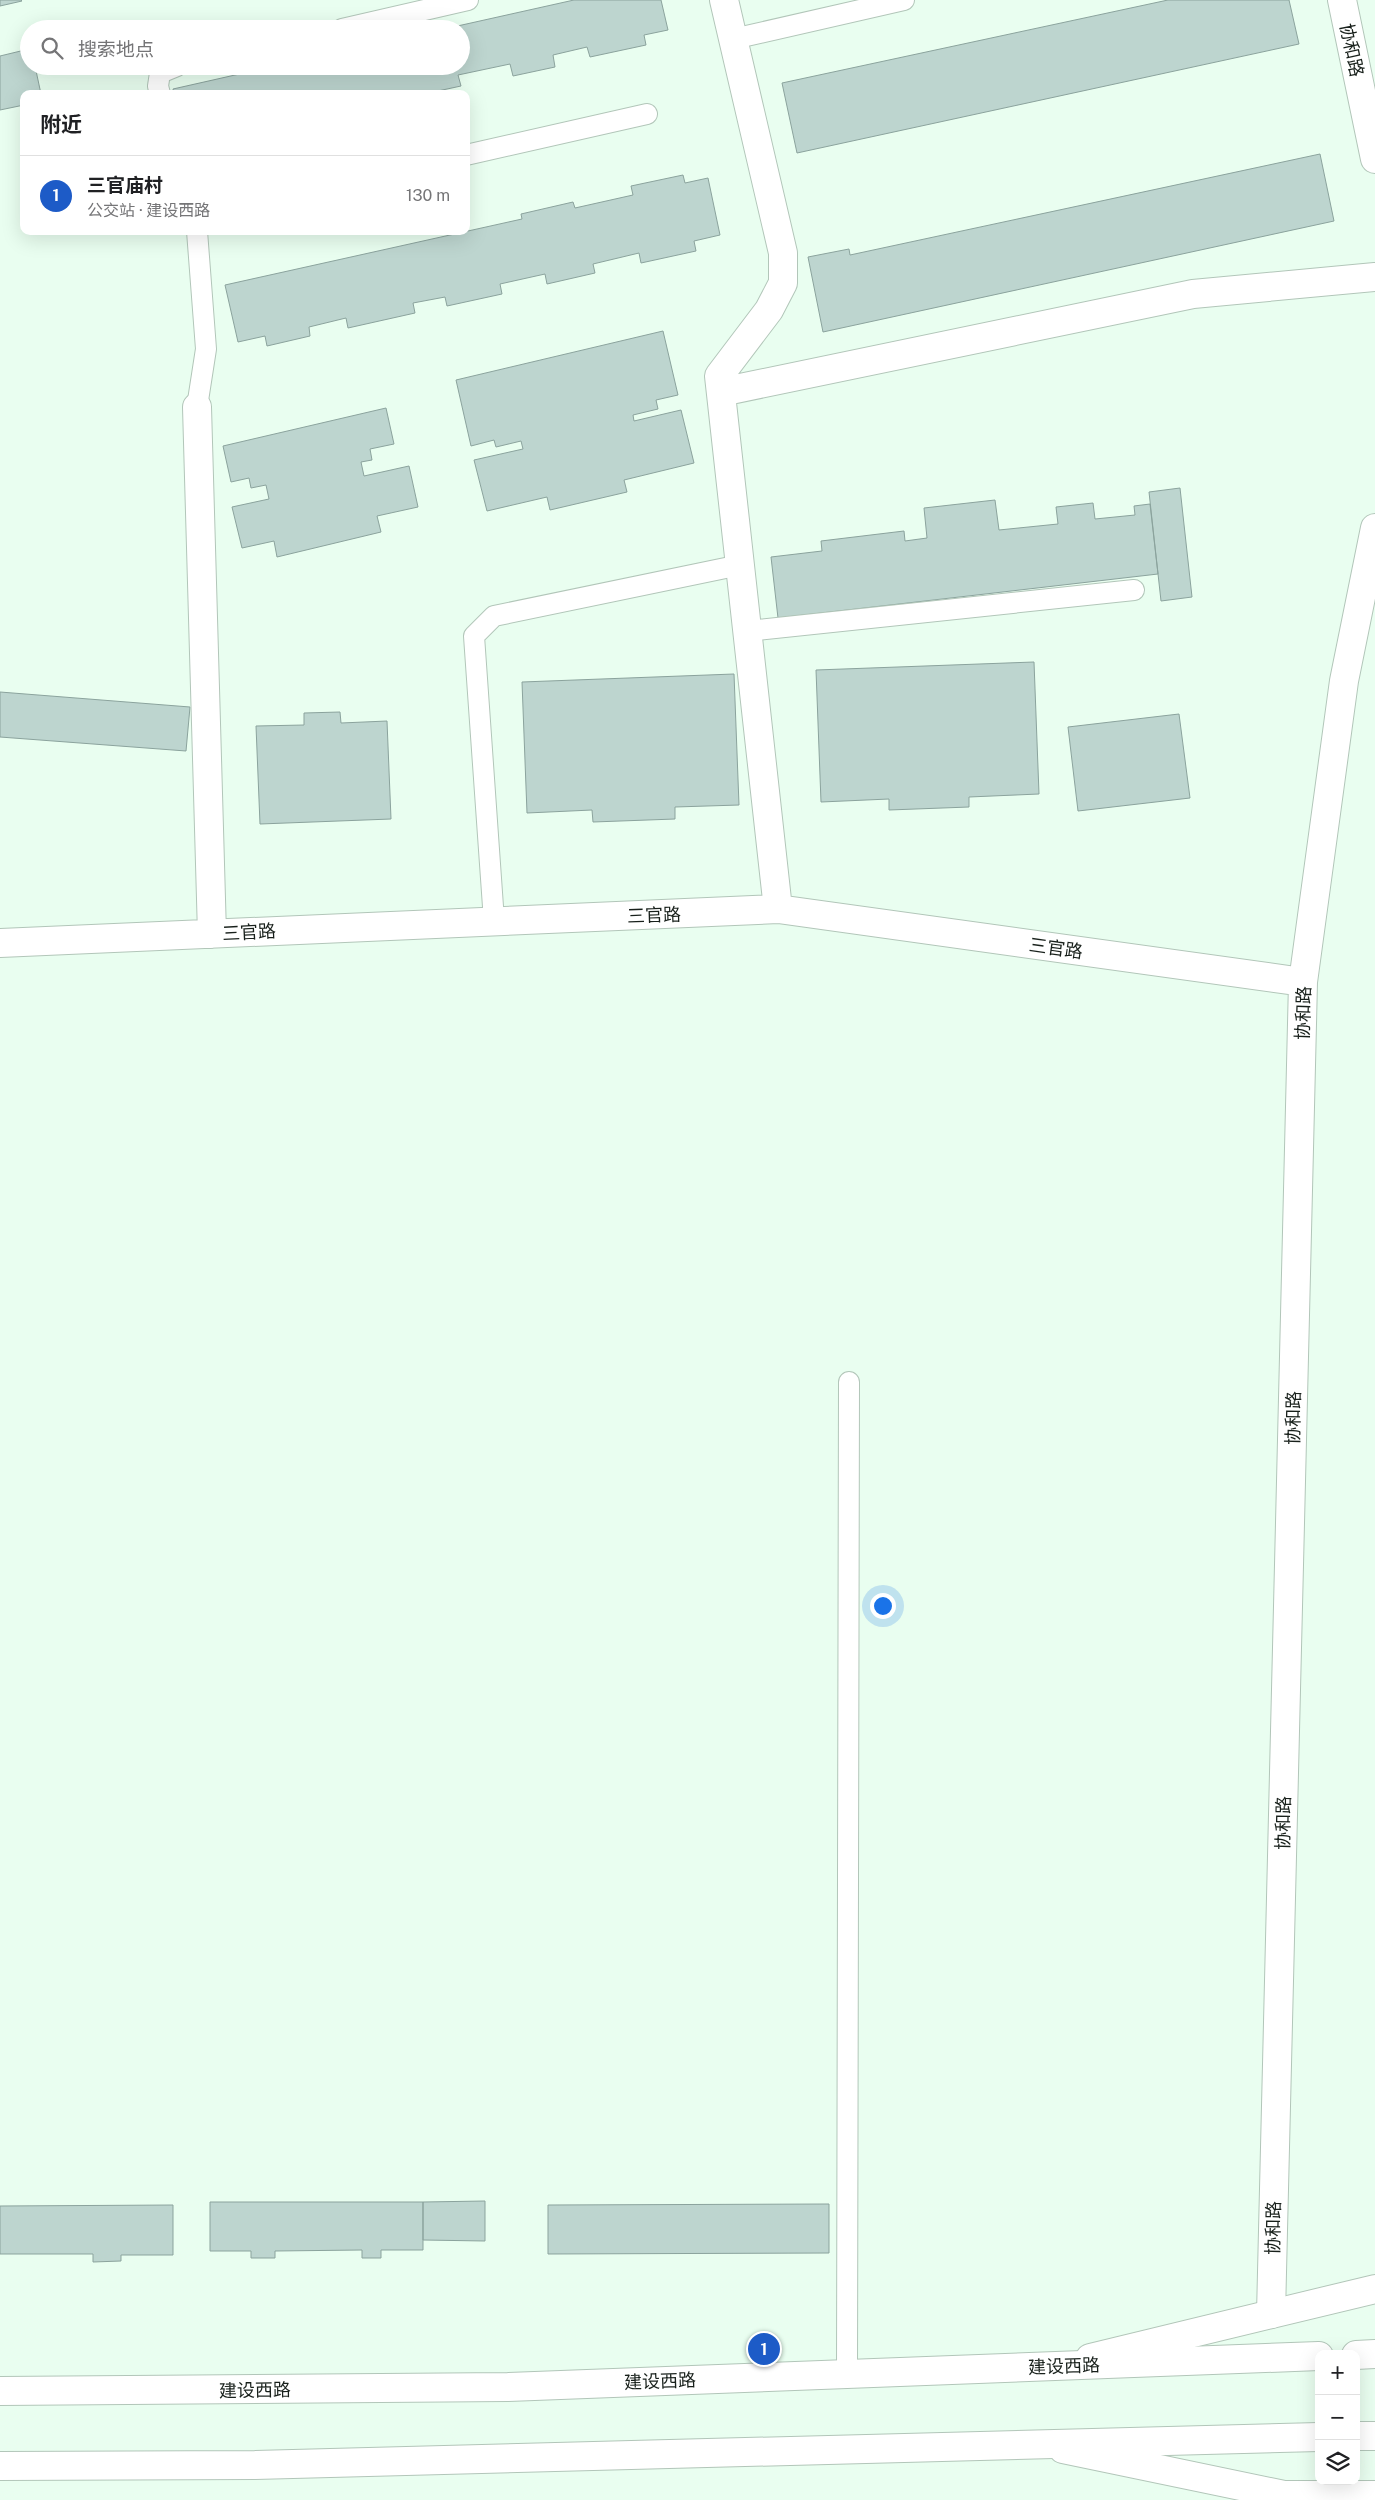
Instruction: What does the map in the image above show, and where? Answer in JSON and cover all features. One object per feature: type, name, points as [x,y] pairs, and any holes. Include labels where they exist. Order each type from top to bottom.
[{"type":"street","points":[[724,0],[784,253],[783,283],[769,310],[719,376],[778,909]]},
{"type":"street","name":"协和路","points":[[1342,0],[1375,159]]},
{"type":"street","points":[[721,392],[1193,294],[1375,277]]},
{"type":"street","points":[[197,406],[212,934]]},
{"type":"street","name":"协和路","points":[[1271,2314],[1303,982],[1344,681],[1375,528]]},
{"type":"street","name":"三官路","points":[[0,943],[778,909],[1303,982]]},
{"type":"street","points":[[1060,2366],[1375,2289]]},
{"type":"street","points":[[1360,2354],[1375,2354]]},
{"type":"street","name":"建设西路","points":[[0,2391],[508,2387],[1315,2356]]},
{"type":"street","points":[[1360,2436],[1375,2436]]},
{"type":"street","points":[[0,2466],[255,2465],[1315,2437]]},
{"type":"street","points":[[1042,2445],[1284,2498],[1375,2495]]},
{"type":"lane","points":[[381,20],[468,0]]},
{"type":"lane","points":[[733,39],[904,0]]},
{"type":"lane","points":[[159,90],[160,75]]},
{"type":"lane","points":[[470,155],[647,114]]},
{"type":"lane","points":[[196,235],[206,349],[197,406]]},
{"type":"lane","points":[[494,921],[474,636],[494,616],[740,565]]},
{"type":"lane","points":[[748,631],[1134,590]]},
{"type":"lane","points":[[847,2374],[848,1382]]},
{"type":"building","points":[[0,0],[21,0],[22,1],[0,6]]},
{"type":"building","points":[[574,0],[661,0],[668,30],[644,35],[646,45],[590,57],[587,47],[553,55],[555,67],[513,76],[510,64],[470,72],[470,23]]},
{"type":"building","points":[[1168,0],[1289,0],[1299,44],[797,153],[782,83]]},
{"type":"building","points":[[20,51],[20,75],[37,75],[40,90],[20,90],[20,106],[0,110],[0,56]]},
{"type":"building","points":[[235,75],[458,75],[461,86],[442,90],[173,89]]},
{"type":"building","points":[[1320,154],[1334,221],[823,332],[808,257],[849,249],[850,255]]},
{"type":"building","points":[[683,175],[685,183],[708,178],[720,235],[694,241],[696,251],[641,263],[639,253],[593,264],[595,273],[547,284],[545,274],[500,284],[502,294],[447,306],[445,297],[413,303],[415,313],[348,328],[346,318],[309,327],[310,336],[267,346],[265,336],[238,342],[225,285],[450,235],[470,235],[470,231],[522,219],[521,214],[573,202],[575,208],[633,195],[631,186]]},
{"type":"building","points":[[663,331],[678,395],[656,400],[658,409],[633,415],[634,421],[681,410],[694,463],[624,480],[627,492],[550,510],[547,497],[487,511],[474,460],[523,449],[521,441],[496,447],[494,440],[471,446],[456,380]]},
{"type":"building","points":[[386,408],[394,444],[370,449],[372,460],[361,462],[364,476],[409,466],[418,507],[377,516],[381,532],[277,557],[274,541],[242,548],[232,507],[269,499],[266,485],[251,488],[249,478],[231,482],[223,446]]},
{"type":"building","points":[[1180,488],[1192,597],[1161,601],[1149,492]]},
{"type":"building","points":[[995,500],[999,530],[1058,524],[1056,507],[1093,503],[1095,519],[1135,515],[1134,506],[1150,504],[1158,574],[778,618],[771,557],[822,551],[821,541],[904,531],[905,541],[927,538],[924,508]]},
{"type":"building","points":[[1034,662],[1039,794],[969,797],[969,807],[889,810],[889,799],[821,802],[816,670]]},
{"type":"building","points":[[734,674],[739,805],[675,807],[675,819],[593,822],[592,810],[527,813],[522,682]]},
{"type":"building","points":[[0,692],[190,707],[186,751],[0,737]]},
{"type":"building","points":[[340,712],[341,723],[387,721],[391,819],[260,824],[256,726],[304,725],[304,713]]},
{"type":"building","points":[[1179,714],[1190,798],[1078,811],[1068,727]]},
{"type":"building","points":[[485,2201],[485,2241],[423,2240],[423,2202]]},
{"type":"building","points":[[210,2202],[423,2202],[423,2250],[381,2250],[381,2258],[362,2258],[362,2250],[275,2251],[275,2258],[251,2258],[251,2251],[210,2251]]},
{"type":"building","points":[[829,2204],[829,2253],[548,2254],[548,2205]]},
{"type":"building","points":[[173,2205],[173,2255],[121,2255],[121,2261],[93,2262],[93,2254],[0,2254],[0,2206]]},
{"type":"place","name":"三官庙村","points":[[764,2349]]}]
